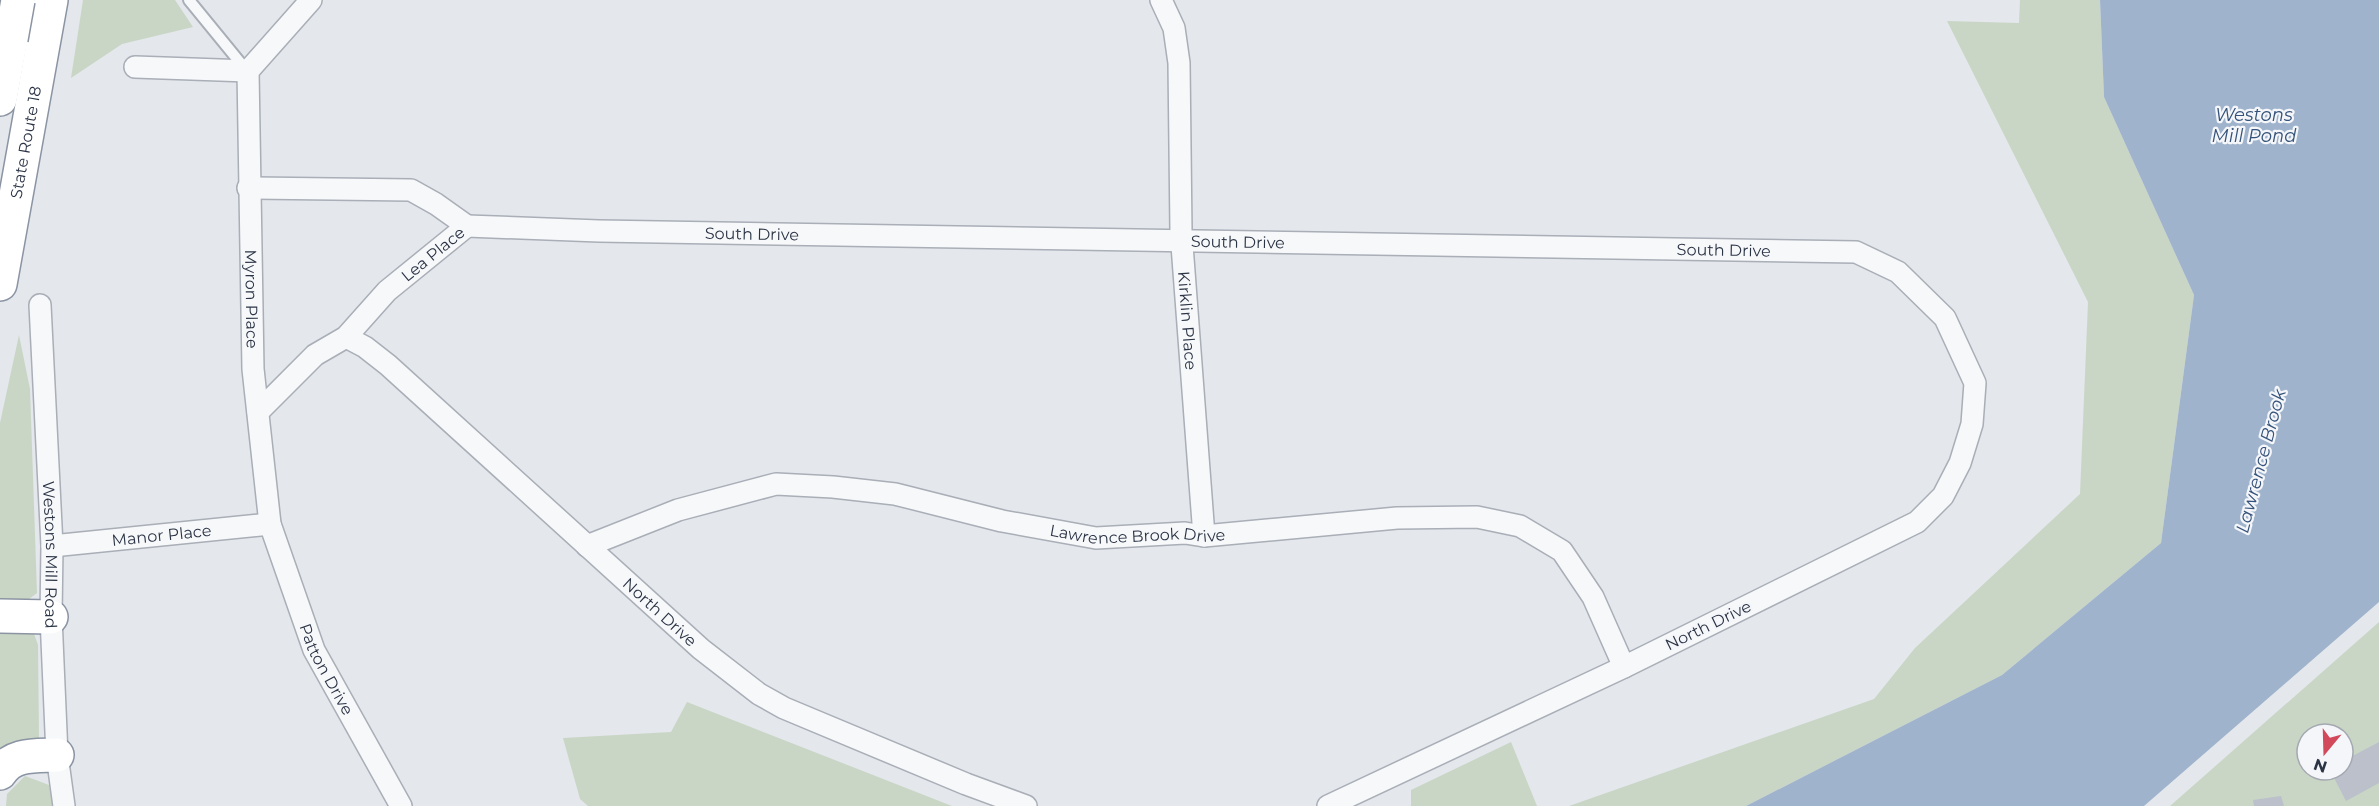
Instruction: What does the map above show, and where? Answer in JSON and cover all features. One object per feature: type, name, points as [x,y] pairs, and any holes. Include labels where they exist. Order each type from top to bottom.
[{"type":"highway","name":"State Route 18","points":[[0,99],[5,30],[18,0]]},
{"type":"highway","name":"State Route 18","points":[[0,284],[51,0]]},
{"type":"highway","points":[[0,616],[51,617]]},
{"type":"highway","points":[[0,773],[4,767],[17,759],[57,755]]},
{"type":"street","points":[[135,67],[248,72],[311,0]]},
{"type":"street","name":"Kirklin Place","points":[[1161,0],[1174,28],[1179,63],[1181,241],[1204,536]]},
{"type":"street","name":"Myron Place","points":[[248,72],[248,189],[253,369],[270,525]]},
{"type":"street","name":"Lea Place","points":[[248,189],[411,190],[467,226],[387,291],[346,337],[315,355],[258,412]]},
{"type":"street","name":"South Drive","points":[[467,226],[611,231],[1856,252],[1898,272],[1945,318],[1961,354]]},
{"type":"street","name":"Westons Mill Road","points":[[40,305],[52,546],[51,617],[57,755],[64,806]]},
{"type":"street","name":"North Drive","points":[[346,337],[365,347],[388,365],[701,649],[759,694],[784,708],[966,784],[1026,806]]},
{"type":"street","name":"North Drive","points":[[1328,806],[1624,667],[1917,522],[1943,496],[1960,463],[1972,424],[1975,382],[1961,354]]},
{"type":"street","name":"Lawrence Brook Drive","points":[[587,546],[678,510],[776,484],[895,494],[1002,521],[1096,538],[1185,533],[1204,536],[1397,518],[1477,517],[1520,526],[1562,552],[1593,597],[1624,667]]},
{"type":"street","name":"Manor Place","points":[[52,546],[270,525]]},
{"type":"street","name":"Patton Drive","points":[[270,525],[314,650],[401,806]]},
{"type":"lane","points":[[5,30],[23,0]]},
{"type":"lane","points":[[189,0],[248,72]]},
{"type":"green space","points":[[83,0],[175,0],[193,27],[122,44],[71,78]]},
{"type":"green space","points":[[2020,0],[2100,0],[2104,97],[2194,295],[2161,543],[2002,675],[1746,806],[1569,806],[1874,699],[1915,648],[2080,494],[2088,302],[1947,21],[2019,23]]},
{"type":"green space","points":[[19,335],[30,389],[37,593],[25,602],[0,605],[0,423]]},
{"type":"green space","points":[[2379,622],[2379,806],[2170,806]]},
{"type":"green space","points":[[0,625],[32,628],[38,645],[39,739],[11,749],[0,757]]},
{"type":"green space","points":[[687,702],[952,806],[588,806],[580,799],[563,738],[671,732]]},
{"type":"green space","points":[[1511,742],[1537,806],[1411,806],[1411,790]]},
{"type":"green space","points":[[25,776],[49,785],[54,806],[6,806],[7,794]]},
{"type":"water","name":"Westons Mill Pond","points":[[2100,0],[2379,0],[2379,602],[2144,806],[1746,806],[2002,675],[2161,543],[2194,295],[2104,97]]},
{"type":"building","points":[[2379,742],[2379,783],[2346,801],[2336,782],[2355,782],[2355,755]]},
{"type":"building","points":[[2281,796],[2284,806],[2254,806],[2253,800]]},
{"type":"water label","name":"Lawrence Brook","points":[[2261,461]]}]
